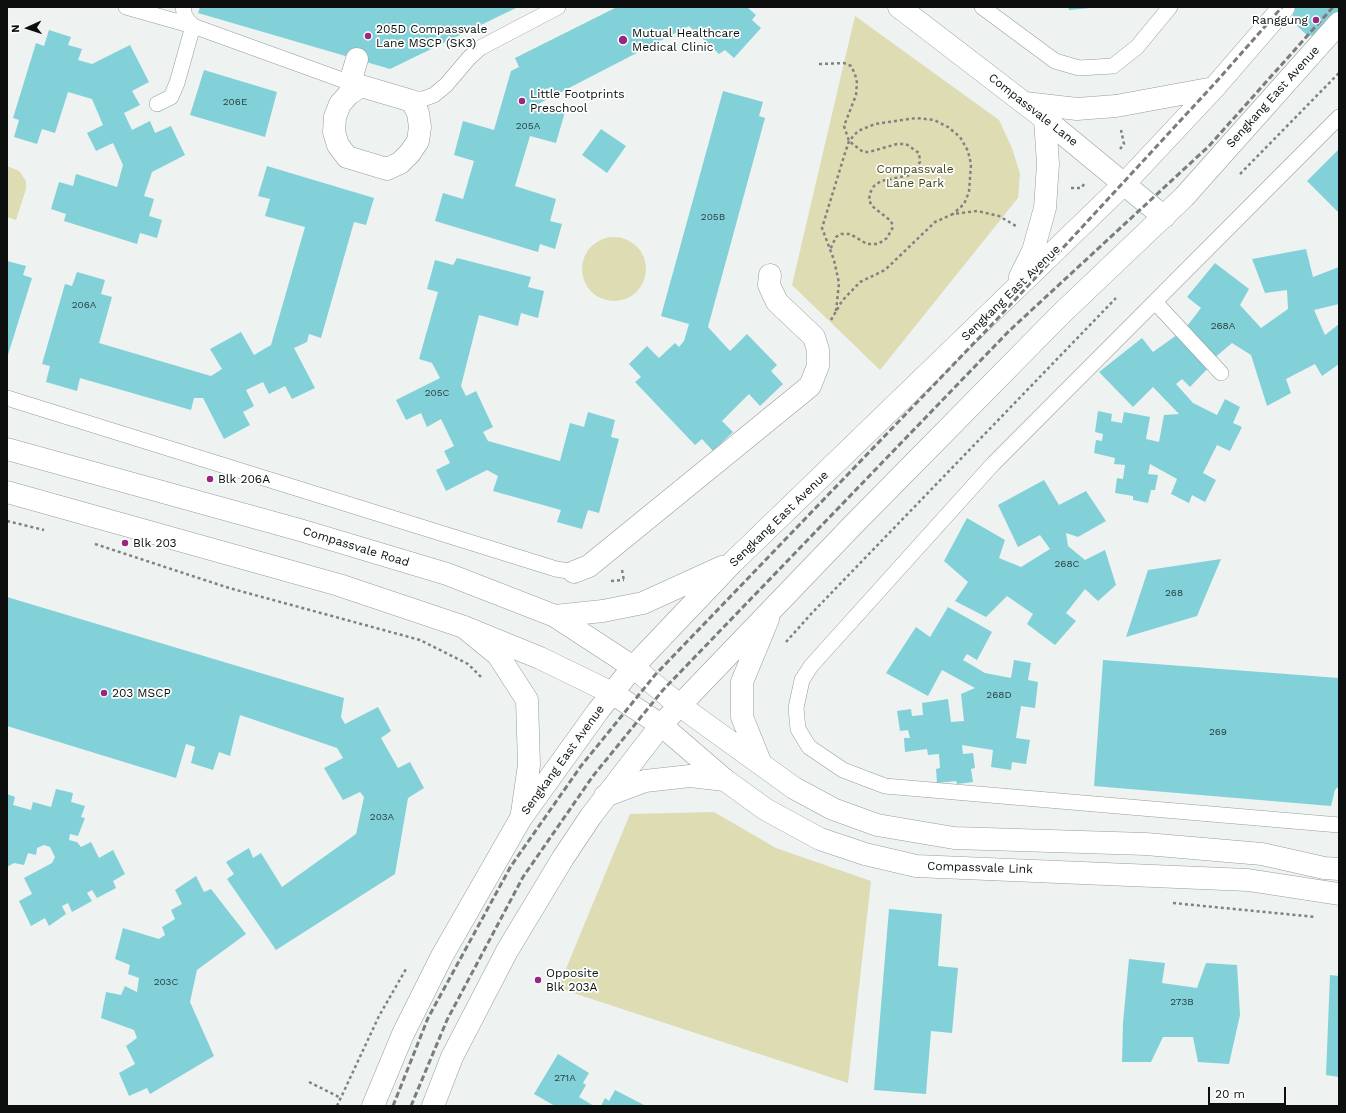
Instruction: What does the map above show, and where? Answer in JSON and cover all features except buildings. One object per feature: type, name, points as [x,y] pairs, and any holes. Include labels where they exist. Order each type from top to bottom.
[{"type":"main road","name":"Compassvale Lane","points":[[899,7],[1025,103],[1125,183],[1164,217]]},
{"type":"main road","name":"Sengkang East Avenue","points":[[374,1106],[403,1034],[442,956],[521,818],[632,667],[734,562],[1125,183],[1214,88],[1284,7]]},
{"type":"main road","name":"Sengkang East Avenue","points":[[433,1106],[452,1057],[507,951],[563,858],[605,796],[661,725],[772,609],[1062,313],[1164,217],[1339,23]]},
{"type":"main road","points":[[356,84],[412,101],[418,113],[420,127],[418,141],[410,154],[400,163],[387,169],[347,157],[338,146],[335,117],[340,104],[356,84],[357,59]]},
{"type":"main road","points":[[1025,103],[1077,108],[1116,106],[1214,88]]},
{"type":"main road","points":[[1014,291],[1033,251],[1045,208],[1048,164],[1045,119]]},
{"type":"main road","points":[[574,572],[589,566],[810,386],[818,366],[818,350],[814,337],[776,302],[769,285],[770,275]]},
{"type":"main road","name":"Compassvale Road","points":[[7,449],[300,530],[447,574],[555,616],[632,667],[679,705]]},
{"type":"main road","points":[[7,492],[339,585],[464,627],[540,658],[612,693],[661,725]]},
{"type":"main road","points":[[555,616],[603,611],[643,602],[682,587],[734,562]]},
{"type":"main road","points":[[761,764],[742,717],[742,682],[772,609]]},
{"type":"main road","points":[[464,627],[498,654],[527,700],[530,765],[521,818]]},
{"type":"main road","points":[[679,705],[794,788],[833,809],[877,826],[954,838],[1146,844],[1262,854],[1324,868],[1339,869]]},
{"type":"main road","name":"Compassvale Link","points":[[661,725],[725,780],[766,809],[820,839],[865,854],[916,866],[1248,880],[1339,894]]},
{"type":"main road","points":[[605,796],[645,781],[690,776],[725,780]]},
{"type":"lane","points":[[126,7],[193,26],[356,84]]},
{"type":"lane","points":[[183,7],[185,17],[193,26]]},
{"type":"lane","points":[[412,101],[434,95],[446,85],[469,58],[480,48],[558,7]]},
{"type":"lane","points":[[982,7],[1055,61],[1078,68],[1113,66],[1137,48],[1170,7]]},
{"type":"lane","points":[[157,104],[171,97],[177,83],[193,26]]},
{"type":"lane","points":[[1339,117],[993,464],[811,666],[802,680],[796,708],[798,729],[809,747],[843,770],[886,786],[1339,825]]},
{"type":"lane","points":[[1155,302],[1221,373]]},
{"type":"lane","points":[[7,398],[556,569],[574,572]]},
{"type":"path","points":[[820,64],[844,63],[851,66],[855,74],[857,83],[856,95],[844,126],[850,141],[863,152],[869,152],[897,144],[906,144],[918,153],[920,162],[910,175],[881,181],[874,186],[870,193],[872,206],[891,222],[893,228],[887,238],[878,244],[867,244],[850,234],[841,234],[836,237],[830,250]]},
{"type":"path","points":[[1234,180],[1339,73]]},
{"type":"path","points":[[836,311],[839,284],[830,250],[822,228],[850,141],[858,131],[864,128],[898,120],[916,118],[934,120],[948,127],[960,137],[968,151],[971,164],[969,192],[964,204],[953,214]]},
{"type":"path","points":[[842,301],[860,282],[885,270],[935,222],[953,214],[967,211],[987,212],[999,216],[1018,227]]},
{"type":"path","points":[[784,645],[822,603],[1117,297]]},
{"type":"path","points":[[7,521],[45,530]]},
{"type":"path","points":[[90,543],[229,588],[420,640],[468,664],[484,679]]},
{"type":"path","points":[[623,573],[624,580]]},
{"type":"path","points":[[337,1106],[379,1016],[409,964]]},
{"type":"path","points":[[309,1082],[340,1098]]},
{"type":"green space","name":"Compassvale Lane Park","points":[[855,16],[999,120],[1012,148],[1020,174],[1018,198],[880,370],[792,285]]},
{"type":"green space","points":[[7,166],[19,171],[26,181],[26,189],[16,220],[7,217]]},
{"type":"green space","points":[[608,237],[620,237],[637,246],[644,257],[646,269],[644,281],[637,292],[620,301],[608,301],[596,296],[587,287],[582,275],[582,263],[587,251],[596,242]]},
{"type":"green space","points":[[714,812],[776,848],[871,881],[848,1083],[558,988],[630,814]]},
{"type":"railway","points":[[393,1106],[428,1018],[511,866],[581,766],[655,675],[1001,315],[1216,82],[1282,7]]},
{"type":"railway","points":[[411,1106],[447,1020],[523,877],[593,776],[663,690],[1009,331],[1209,146],[1333,7]]},
{"type":"place","name":"Ranggung","points":[[1316,20]]},
{"type":"place","name":"205D Compassvale Lane MSCP (SK3)","points":[[368,36]]},
{"type":"place","name":"Mutual Healthcare Medical Clinic","points":[[623,40]]},
{"type":"place","name":"Little Footprints Preschool","points":[[522,101]]},
{"type":"place","name":"Blk 206A","points":[[210,479]]},
{"type":"place","name":"Blk 203","points":[[125,543]]},
{"type":"place","name":"203 MSCP","points":[[104,693]]},
{"type":"place","name":"Opposite Blk 203A","points":[[538,980]]}]
